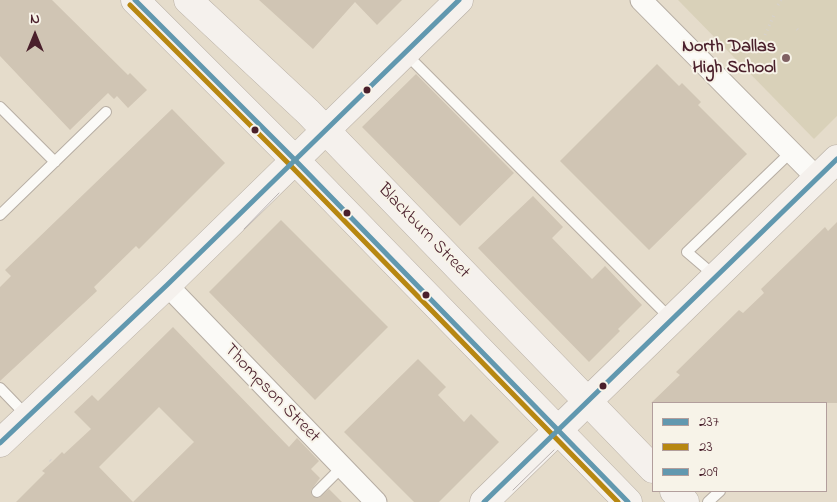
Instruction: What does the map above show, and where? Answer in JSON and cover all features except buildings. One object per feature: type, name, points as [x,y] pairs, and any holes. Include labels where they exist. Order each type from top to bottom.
[{"type":"street","points":[[135,0],[295,160],[628,502]]},
{"type":"street","name":"Blackburn Street","points":[[188,0],[325,131],[652,468]]},
{"type":"street","points":[[2,438],[28,416],[166,285],[405,54],[458,0]]},
{"type":"street","points":[[640,0],[817,178]]},
{"type":"street","points":[[484,502],[837,158]]},
{"type":"street","name":"Thompson Street","points":[[166,285],[376,502]]},
{"type":"street","points":[[675,492],[685,502]]},
{"type":"lane","points":[[405,54],[672,320]]},
{"type":"lane","points":[[0,107],[55,162]]},
{"type":"lane","points":[[0,215],[106,112]]},
{"type":"lane","points":[[716,277],[687,252],[792,152]]},
{"type":"lane","points":[[0,388],[28,416]]},
{"type":"lane","points":[[317,492],[342,467]]},
{"type":"lane","points":[[708,502],[719,492]]},
{"type":"path","points":[[778,5],[780,0]]},
{"type":"path","points":[[765,35],[775,13]]},
{"type":"shaded area","name":"North Dallas High School","points":[[678,0],[837,0],[837,116],[814,139]]},
{"type":"tram line","points":[[244,229],[279,193]]},
{"type":"tram line","points":[[513,490],[554,450]]},
{"type":"transit line","name":"237","points":[[135,0],[295,160],[628,502]]},
{"type":"transit line","name":"209","points":[[0,443],[167,285],[459,0]]},
{"type":"transit line","name":"23","points":[[130,5],[290,165],[618,502]]},
{"type":"transit line","name":"209","points":[[484,502],[837,159]]},
{"type":"place","name":"North Dallas High School","points":[[786,58]]}]
